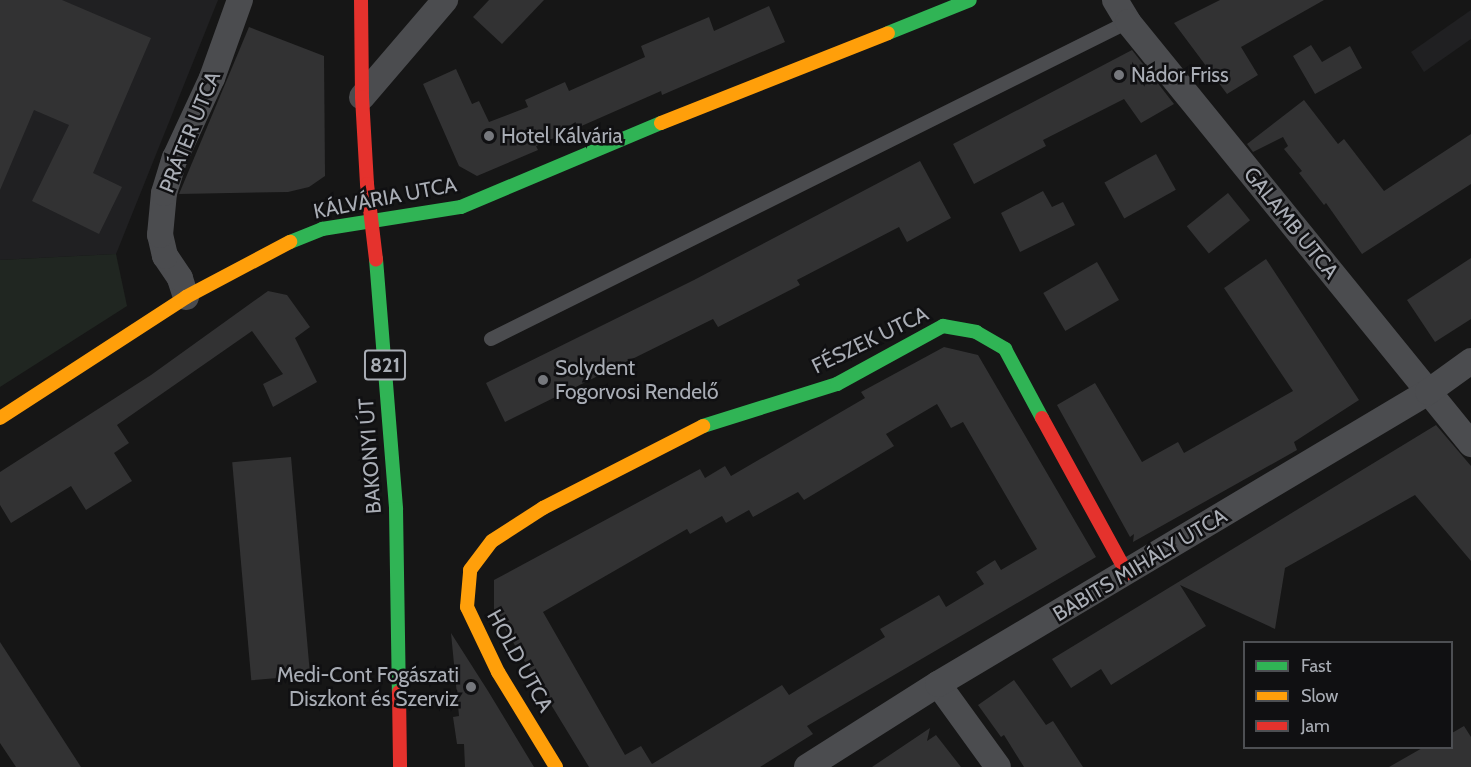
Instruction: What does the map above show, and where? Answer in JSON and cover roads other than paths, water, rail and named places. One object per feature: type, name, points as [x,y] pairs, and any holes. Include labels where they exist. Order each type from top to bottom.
[{"type":"street","name":"PRÁTER UTCA","points":[[186,297],[180,278],[165,256],[160,235],[164,193],[175,158],[212,78],[240,0]]},
{"type":"street","name":"BAKONYI ÚT","points":[[361,0],[362,97],[370,221],[379,286],[396,509],[399,767]]},
{"type":"street","points":[[362,97],[445,0]]},
{"type":"street","name":"KÁLVÁRIA UTCA","points":[[0,418],[186,297],[291,242],[322,229],[461,207],[634,133],[970,0]]},
{"type":"street","name":"GALAMB UTCA","points":[[1115,0],[1128,22],[1471,444]]},
{"type":"street","name":"FÉSZEK UTCA","points":[[492,541],[543,508],[710,422],[837,384],[944,326],[976,332],[1005,349],[1127,573]]},
{"type":"street","name":"BABITS MIHÁLY UTCA","points":[[807,767],[938,684],[1428,392],[1471,361]]},
{"type":"street","name":"HOLD UTCA","points":[[492,541],[470,570],[467,607],[498,672],[556,767]]},
{"type":"street","points":[[938,684],[998,767]]},
{"type":"lane","points":[[491,339],[1128,22]]},
{"type":"place","name":"Nádor Friss","points":[[1119,75]]},
{"type":"place","name":"Hotel Kálvária","points":[[489,136]]},
{"type":"place","name":"Solydent Fogorvosi Rendelő","points":[[543,380]]},
{"type":"place","name":"Medi-Cont Fogászati Diszkont és Szerviz","points":[[471,687]]}]
